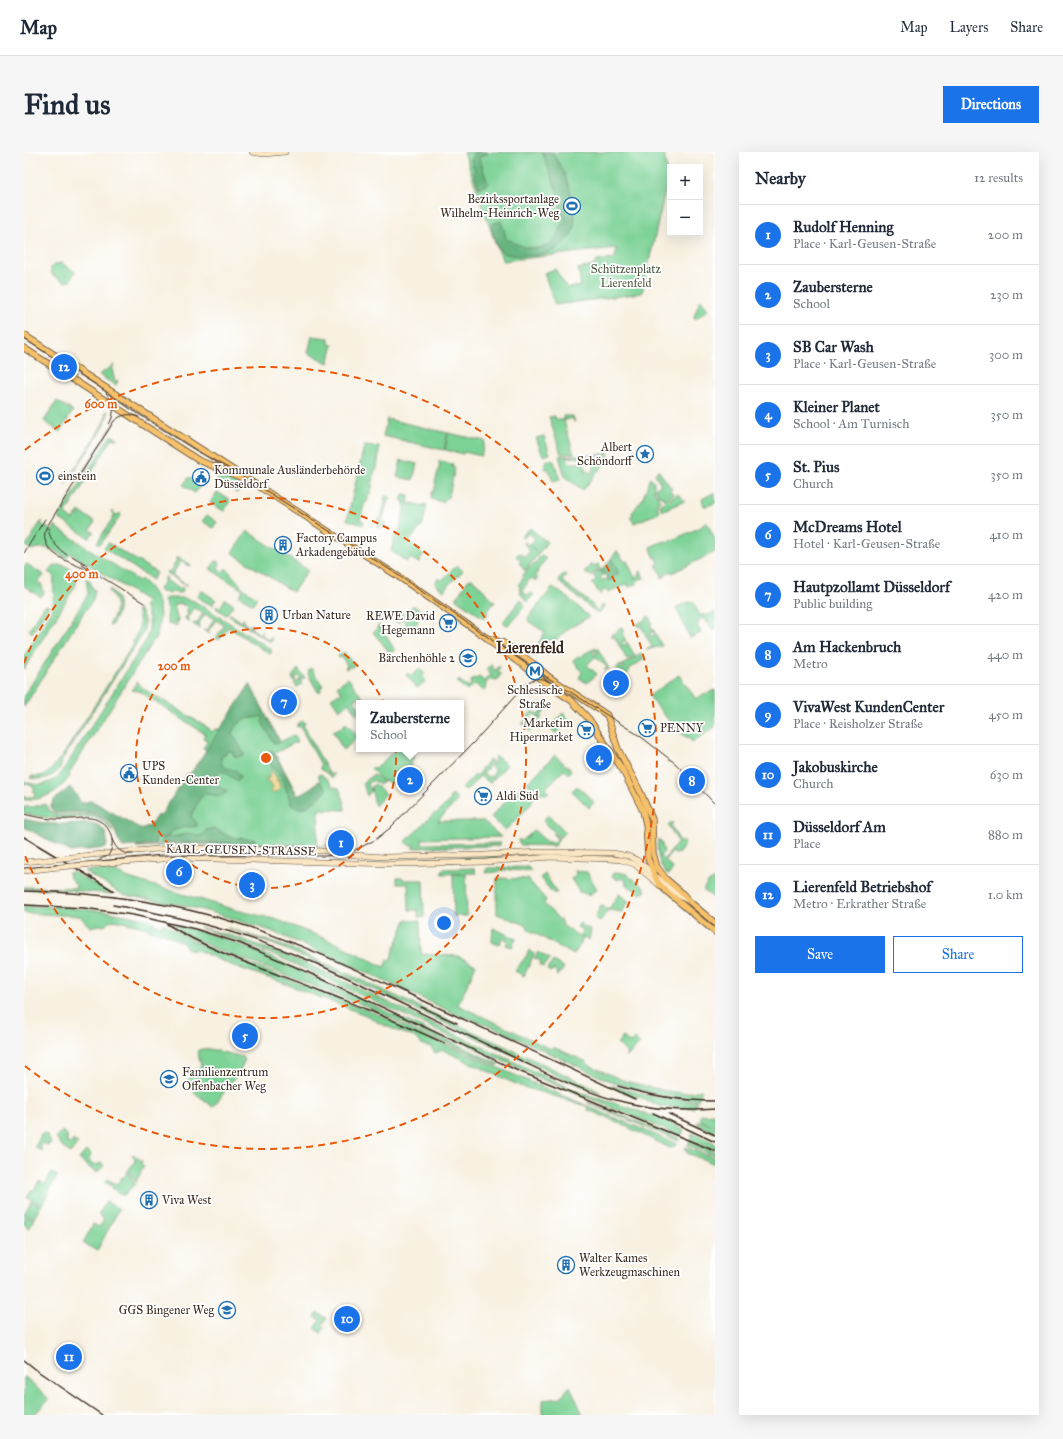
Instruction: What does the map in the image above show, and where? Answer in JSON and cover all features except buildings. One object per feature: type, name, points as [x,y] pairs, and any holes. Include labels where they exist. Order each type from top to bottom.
[{"type":"main road","points":[[252,152],[271,154],[285,152]]},
{"type":"main road","points":[[24,334],[236,470],[250,482],[413,587],[491,640],[578,706],[589,719],[622,769],[635,794],[646,822],[647,855],[653,873],[659,884],[715,932]]},
{"type":"main road","points":[[24,348],[198,460],[250,482]]},
{"type":"main road","points":[[491,640],[504,643],[534,664],[549,677],[606,713],[610,721],[618,749],[652,819],[653,853],[657,867],[666,879],[715,923]]},
{"type":"main road","name":"KARL-GEUSEN-STRASSE","points":[[24,862],[171,848],[326,851],[371,857],[484,855],[547,852],[624,854],[637,860],[653,873]]},
{"type":"main road","points":[[238,859],[241,852],[273,850]]},
{"type":"main road","points":[[408,857],[408,864]]},
{"type":"main road","name":"KARL-GEUSEN-STRASSE","points":[[24,871],[162,859],[238,859],[408,864],[480,863],[551,857],[615,859],[626,861],[637,866],[659,884]]},
{"type":"main road","points":[[653,873],[678,895],[690,902]]},
{"type":"green space","name":"Bezirkssportanlage Wilhelm-Heinrich-Weg","points":[[464,152],[664,152],[667,183],[642,293],[555,305],[544,273],[555,269],[567,288],[581,286],[578,269],[593,266],[597,261],[615,259],[616,248],[503,261],[495,243]]},
{"type":"green space","points":[[474,152],[488,152],[487,154],[479,157],[488,184],[479,188],[471,160]]},
{"type":"green space","points":[[542,152],[552,152],[566,177],[573,204],[575,220],[573,231],[559,246],[545,254],[524,256],[505,254],[498,247],[491,224],[501,221],[507,241],[510,240],[526,247],[534,248],[548,245],[559,233],[562,224],[566,223],[558,193]]},
{"type":"green space","points":[[61,263],[75,272],[70,281],[65,282],[53,276],[51,272],[51,267]]},
{"type":"green space","points":[[702,300],[708,310],[695,319],[694,316],[700,301]]},
{"type":"green space","points":[[312,336],[329,338],[329,344],[333,345],[328,363],[308,353]]},
{"type":"green space","points":[[114,365],[112,369],[115,382],[118,380],[116,386],[99,375]]},
{"type":"green space","points":[[57,401],[73,411],[60,432],[44,421]]},
{"type":"green space","points":[[108,411],[104,425],[74,470],[96,436],[106,417],[105,413]]},
{"type":"green space","points":[[555,416],[556,420],[564,420],[563,416],[573,416],[575,422],[572,418],[564,421],[573,451],[575,453],[561,454],[549,417]]},
{"type":"green space","points":[[387,419],[448,433],[444,450],[383,436]]},
{"type":"green space","points":[[115,422],[77,483],[76,482]]},
{"type":"green space","points":[[448,433],[485,441],[481,456],[445,450]]},
{"type":"green space","points":[[111,435],[117,438],[113,438],[65,514],[73,520],[76,515],[79,517],[80,515],[77,514],[79,511],[95,522],[90,530],[94,532],[89,538],[58,518]]},
{"type":"green space","points":[[544,436],[550,454],[543,456],[536,438]]},
{"type":"green space","points":[[364,446],[379,447],[379,453],[371,493],[369,493],[367,502],[365,502],[360,520],[364,521],[363,525],[347,520]]},
{"type":"green space","points":[[608,446],[609,458],[583,490],[565,477],[559,456],[607,454]],"holes":[[[605,455],[606,458],[602,461],[594,461],[592,473],[585,472],[586,469],[584,463],[569,463],[567,457],[571,456],[571,458],[586,458]]]},
{"type":"green space","points":[[401,460],[417,464],[413,480],[397,477]]},
{"type":"green space","points":[[546,460],[554,461],[560,480],[553,481],[549,470],[547,468],[544,469]]},
{"type":"green space","points":[[439,461],[453,464],[452,467],[455,467],[449,496],[443,502],[431,499],[440,464]]},
{"type":"green space","points":[[658,470],[672,489],[670,491],[674,494],[665,500],[663,497],[659,496],[655,489],[661,484],[655,474]]},
{"type":"green space","points":[[217,474],[233,480],[242,486],[237,493],[217,480]]},
{"type":"green space","points":[[189,477],[192,479],[193,477],[203,483],[195,493],[183,485]]},
{"type":"green space","points":[[650,477],[654,482],[654,491],[661,501],[657,503],[659,513],[634,523],[630,517],[633,515],[632,513],[643,498]]},
{"type":"green space","points":[[217,492],[229,499],[229,504],[224,511],[210,503]]},
{"type":"green space","points":[[715,492],[715,503],[704,506],[702,499]]},
{"type":"green space","points":[[403,494],[409,495],[408,504],[427,505],[423,524],[410,541],[424,555],[419,559],[421,561],[419,563],[410,558],[407,562],[391,551],[395,534],[399,533],[405,504],[403,504],[404,501],[401,500]]},
{"type":"green space","points":[[678,494],[685,501],[662,511],[660,505]]},
{"type":"green space","points":[[385,496],[390,497],[390,501],[388,500],[383,520],[386,523],[383,528],[380,528],[377,526],[378,518],[381,519]]},
{"type":"green space","points":[[112,511],[117,515],[120,513],[121,515],[100,545],[97,543],[114,516],[111,513]]},
{"type":"green space","points":[[207,515],[217,522],[213,528],[202,521]]},
{"type":"green space","points":[[43,521],[41,524],[53,531],[55,525],[57,528],[139,581],[141,579],[153,592],[157,599],[160,615],[155,640],[154,639],[69,774],[70,776],[62,786],[51,794],[33,800],[24,800],[24,797],[33,797],[36,793],[33,791],[35,788],[26,783],[24,785],[24,781],[35,784],[45,784],[50,782],[62,772],[145,642],[149,624],[147,611],[144,607],[147,601],[70,553],[66,558],[48,548],[29,550],[30,548],[26,546],[40,523]]},
{"type":"green space","points":[[706,522],[715,539],[715,552],[672,573],[671,571],[665,574],[666,576],[661,578],[662,576],[656,565],[659,564],[657,558],[655,558],[650,547],[661,542],[668,542],[703,526]]},
{"type":"green space","points":[[530,528],[547,542],[539,553],[531,546],[538,554],[525,571],[519,563],[521,561],[516,556],[519,553],[525,557],[530,551],[524,543],[525,542],[529,545],[535,539],[529,533],[523,538],[521,537]]},
{"type":"green space","points":[[247,531],[308,570],[293,592],[232,553]]},
{"type":"green space","points":[[108,543],[156,572],[153,580],[104,548]]},
{"type":"green space","points":[[617,551],[625,562],[627,561],[635,578],[640,575],[639,572],[641,571],[644,578],[637,580],[637,584],[629,587],[627,584],[608,592],[606,590],[602,591],[601,595],[596,590],[597,588],[592,584],[596,580],[594,576],[599,570],[604,574],[600,578],[602,580],[607,579],[610,581],[617,567],[611,559]]},
{"type":"green space","points":[[541,555],[546,559],[537,571],[538,572],[535,576],[538,578],[535,581],[532,579],[529,580],[523,590],[525,595],[529,595],[531,592],[534,595],[527,602],[520,593],[520,587],[518,585],[524,577],[522,576],[533,564],[534,565]]},
{"type":"green space","points":[[179,558],[191,565],[190,566],[181,561],[172,575],[187,584],[186,586],[167,573],[167,571],[170,572],[177,560],[175,559]]},
{"type":"green space","points":[[611,559],[617,567],[618,574],[610,581],[599,570],[602,570]]},
{"type":"green space","points":[[216,561],[220,563],[218,568],[223,572],[226,568],[244,589],[257,597],[253,604],[239,596],[243,590],[210,569]]},
{"type":"green space","points":[[592,563],[593,566],[599,564],[600,567],[592,576],[584,573]]},
{"type":"green space","points":[[27,564],[44,575],[38,583],[40,585],[41,583],[44,593],[41,597],[24,586],[24,566]]},
{"type":"green space","points":[[457,565],[463,571],[448,585],[444,591],[435,584],[438,578],[441,581]]},
{"type":"green space","points":[[54,566],[66,566],[72,570],[76,577],[76,585],[24,669],[24,656],[53,609],[54,576],[48,572]]},
{"type":"green space","points":[[564,573],[566,575],[562,581],[593,605],[592,606],[598,611],[603,605],[604,607],[600,612],[597,613],[559,582],[559,579]]},
{"type":"green space","points":[[165,577],[167,578],[166,580],[180,589],[182,587],[182,593],[161,592],[159,589],[165,580],[163,579]]},
{"type":"green space","points":[[86,578],[90,581],[95,590],[93,600],[24,707],[24,696],[88,594]]},
{"type":"green space","points":[[473,579],[495,602],[487,612],[488,614],[485,619],[456,599],[468,580]]},
{"type":"green space","points":[[553,587],[573,602],[589,617],[568,629],[556,640],[554,639],[544,651],[533,656],[531,654],[532,652],[535,654],[538,653],[539,649],[536,647],[545,632],[529,622],[528,618]]},
{"type":"green space","points":[[110,589],[114,593],[118,602],[118,612],[111,626],[109,624],[114,615],[116,604],[109,591]]},
{"type":"green space","points":[[201,590],[216,600],[213,603],[213,606],[197,597]]},
{"type":"green space","points":[[166,598],[183,598],[194,601],[271,649],[271,653],[270,654],[228,627],[219,640],[216,638],[224,625],[216,620],[208,631],[210,633],[209,634],[203,630],[204,629],[207,631],[214,619],[205,614],[198,625],[200,627],[199,628],[193,623],[196,624],[203,613],[194,608],[187,618],[190,621],[189,622],[185,619],[185,617],[188,616],[186,605],[182,605],[182,603],[174,605],[177,618],[179,620],[178,622],[176,620],[175,622],[178,624],[176,626],[167,624],[167,609],[164,600]]},
{"type":"green space","points":[[225,599],[234,605],[226,615],[216,608],[217,606],[220,608]]},
{"type":"green space","points":[[521,599],[525,606],[510,624],[506,625],[503,622]]},
{"type":"green space","points":[[693,601],[700,616],[703,614],[705,616],[715,612],[715,630],[713,631],[708,622],[706,623],[704,618],[697,621],[699,624],[697,625],[701,633],[690,638],[676,607]]},
{"type":"green space","points":[[46,605],[49,606],[32,633],[29,630]]},
{"type":"green space","points":[[412,606],[424,613],[418,618],[417,624],[408,627],[403,619],[397,623],[393,617],[402,612],[405,618],[408,619],[411,617],[407,611]]},
{"type":"green space","points":[[138,608],[144,620],[143,633],[62,760],[59,770],[45,778],[30,778],[31,776],[41,776],[48,773],[59,759],[60,760],[134,643],[132,642],[138,630],[139,623]]},
{"type":"green space","points":[[230,614],[242,622],[244,619],[244,623],[251,628],[251,624],[252,629],[260,634],[262,631],[262,635],[269,640],[271,637],[272,641],[269,641],[229,616]]},
{"type":"green space","points":[[649,616],[652,623],[650,624],[655,633],[662,646],[646,650],[652,647],[641,626],[639,627],[637,624],[647,619]],"holes":[[[652,630],[655,633],[652,637],[650,634],[652,632],[653,633]]]},
{"type":"green space","points":[[379,625],[395,650],[390,653],[373,632],[378,629],[377,627]]},
{"type":"green space","points":[[622,627],[624,631],[622,633],[626,641],[621,642],[624,646],[627,642],[635,656],[627,660],[614,636],[612,637],[611,635]]},
{"type":"green space","points":[[597,647],[609,669],[604,670],[607,667],[595,657],[587,665],[597,674],[587,683],[579,678],[582,672],[573,660],[591,650],[595,655],[597,652],[592,650]]},
{"type":"green space","points":[[344,652],[355,665],[351,668],[350,666],[346,669],[345,668],[347,666],[342,657],[339,658],[338,656]]},
{"type":"green space","points":[[641,654],[644,658],[629,669],[628,673],[624,676],[616,668],[621,665],[622,669],[625,667],[622,665]]},
{"type":"green space","points":[[491,665],[495,671],[499,665],[500,667],[497,672],[501,674],[497,680],[493,679],[487,681],[486,690],[484,691],[475,684],[467,691],[457,682],[459,680],[467,687],[471,685],[471,681],[474,678],[476,679],[479,677],[484,681],[491,675],[486,669]]},
{"type":"green space","points":[[311,668],[323,686],[320,688],[320,692],[318,692],[308,674],[308,671]]},
{"type":"green space","points":[[298,669],[305,678],[300,680],[300,677],[296,676],[294,682],[292,677]]},
{"type":"green space","points":[[420,669],[425,674],[422,676],[426,681],[417,688],[406,675],[408,673],[411,676]]},
{"type":"green space","points":[[679,675],[696,699],[705,693],[706,694],[715,690],[715,727],[693,742],[669,724],[670,722],[649,696]]},
{"type":"green space","points":[[348,678],[365,700],[362,698],[355,698],[356,714],[349,703],[339,710],[331,698],[342,693],[337,686]]},
{"type":"green space","points":[[300,680],[302,684],[297,687],[294,683]]},
{"type":"green space","points":[[137,682],[141,687],[210,729],[209,731],[212,732],[215,729],[221,729],[206,750],[203,748],[208,741],[203,738],[205,734],[141,692],[132,690]]},
{"type":"green space","points":[[250,684],[280,742],[277,744],[273,742],[262,722],[262,716],[246,719],[235,728],[231,735],[234,736],[245,755],[237,757],[234,756],[232,751],[229,751],[221,757],[221,761],[226,768],[237,771],[240,776],[238,781],[220,771],[218,775],[213,778],[216,784],[226,790],[227,793],[220,796],[205,794],[200,798],[191,816],[197,823],[197,826],[185,827],[173,831],[168,836],[155,839],[155,844],[123,847],[119,842],[113,827],[102,816],[89,812],[58,813],[52,809],[51,806],[54,800],[70,787],[81,803],[90,801],[94,802],[143,830],[145,827],[150,826],[157,815],[160,817],[187,774],[191,773]]},
{"type":"green space","points":[[546,705],[549,706],[541,716],[542,717],[535,725],[534,724],[530,732],[522,723],[527,722],[531,725],[536,721],[538,716],[534,714],[530,720],[524,721],[532,711],[539,714]]},
{"type":"green space","points":[[263,709],[280,742],[294,735],[298,741],[275,753],[298,796],[307,791],[320,780],[318,775],[321,774],[332,784],[331,786],[339,788],[344,801],[345,810],[319,809],[317,845],[191,842],[155,844],[155,831],[236,714]]},
{"type":"green space","points":[[563,713],[570,720],[556,734],[550,728]]},
{"type":"green space","points":[[303,721],[306,723],[303,725],[330,775],[333,773],[333,778],[320,768],[321,765],[300,726],[297,727],[297,724]]},
{"type":"green space","points":[[346,723],[356,734],[356,739],[343,750],[333,731],[342,727]]},
{"type":"green space","points":[[272,750],[298,796],[319,781],[327,790],[316,801],[307,807],[297,808],[292,806],[281,775],[280,776],[264,757],[265,754]]},
{"type":"green space","points":[[393,752],[414,753],[410,764],[412,766],[408,770],[412,767],[415,770],[410,774],[404,770],[394,782],[389,783],[385,780],[384,782],[371,769],[373,767],[375,769]]},
{"type":"green space","points":[[555,755],[571,770],[568,774],[564,770],[545,789],[549,793],[539,793],[531,801],[532,803],[505,831],[491,817],[518,788],[521,791],[524,787],[528,790],[531,787],[527,783]]},
{"type":"green space","points":[[496,756],[507,765],[490,783],[480,776],[467,790],[462,788],[474,776],[478,775],[481,768],[491,760],[493,762],[483,773],[488,777],[492,776],[495,771],[491,767]]},
{"type":"green space","points":[[373,775],[383,782],[380,785],[373,780],[368,785],[371,791],[367,796],[363,783]]},
{"type":"green space","points":[[374,784],[386,794],[375,806],[371,787]]},
{"type":"green space","points":[[577,786],[594,802],[589,808],[572,791]]},
{"type":"green space","points":[[453,794],[458,800],[438,821],[483,821],[501,837],[422,839],[422,844],[501,843],[499,846],[412,848],[415,845],[409,845],[405,842],[434,813],[436,814],[450,800],[449,798]]},
{"type":"green space","points":[[46,804],[50,811],[56,815],[96,815],[103,818],[113,832],[104,822],[96,818],[51,818],[24,813],[24,807]]},
{"type":"green space","points":[[548,815],[566,832],[560,837],[543,821]]},
{"type":"green space","points":[[24,819],[51,824],[91,823],[97,825],[105,832],[107,840],[106,848],[71,852],[24,827]]},
{"type":"green space","points":[[673,823],[671,826],[681,843],[684,841],[685,845],[679,853],[675,854],[672,852],[666,860],[665,859],[678,842],[668,825]]},
{"type":"green space","points":[[214,828],[230,837],[255,840],[255,844],[191,842],[161,843],[161,839],[192,833],[200,836],[206,830]]},
{"type":"green space","points":[[534,830],[550,845],[548,842],[550,840],[553,843],[557,839],[553,834],[554,833],[559,838],[555,846],[520,845],[518,840],[519,839],[521,841],[525,837],[526,838]]},
{"type":"green space","points":[[658,839],[661,841],[664,852],[660,856],[673,869],[669,874],[667,874],[664,870],[660,862],[657,849]]},
{"type":"green space","points":[[195,843],[318,846],[337,845],[320,847],[204,845],[136,847]]},
{"type":"green space","points":[[503,856],[502,858],[482,859],[475,861],[412,860],[414,859]]},
{"type":"green space","points":[[528,867],[531,871],[503,870],[485,873],[487,868]]},
{"type":"green space","points":[[474,868],[476,873],[441,874],[443,869]]},
{"type":"green space","points":[[108,869],[132,879],[236,910],[278,920],[338,944],[384,967],[388,960],[390,960],[406,920],[420,921],[421,954],[458,956],[476,965],[458,1005],[551,1049],[553,1047],[587,1062],[586,1064],[625,1081],[666,1091],[685,1093],[702,1090],[698,1100],[664,1096],[614,1083],[497,1029],[466,1017],[464,1018],[355,967],[271,931],[211,912],[123,895],[84,871]]},
{"type":"green space","points":[[575,871],[587,872],[597,889],[588,896],[586,893],[580,893],[571,879],[576,875]]},
{"type":"green space","points":[[73,872],[112,894],[57,889],[24,889],[24,887],[76,888],[76,885],[69,877],[68,873]]},
{"type":"green space","points":[[617,872],[628,874],[628,876],[636,882],[637,881],[646,891],[641,894],[625,884],[627,882],[621,878],[618,880],[612,876],[613,873]]},
{"type":"green space","points":[[453,874],[466,874],[467,916],[454,916]]},
{"type":"green space","points":[[545,874],[557,893],[553,893],[540,878]]},
{"type":"green space","points":[[397,878],[402,878],[403,880],[423,880],[424,918],[418,917],[418,910],[409,910],[408,884],[397,884]]},
{"type":"green space","points":[[497,878],[528,879],[546,900],[544,904],[563,923],[562,925],[579,936],[583,930],[577,927],[580,923],[584,927],[590,929],[589,940],[580,937],[583,939],[574,955],[529,930],[526,925],[497,914]]},
{"type":"green space","points":[[715,879],[715,899],[703,890],[708,883]]},
{"type":"green space","points":[[619,894],[629,901],[622,912],[608,910]]},
{"type":"green space","points":[[601,905],[608,910],[600,921],[595,918]]},
{"type":"green space","points":[[24,906],[62,907],[103,911],[148,919],[160,927],[163,923],[201,945],[379,1015],[526,1080],[677,1144],[670,1148],[613,1120],[588,1110],[587,1106],[520,1086],[443,1050],[435,1053],[431,1047],[423,1045],[414,1037],[379,1023],[368,1016],[283,983],[231,965],[195,949],[193,951],[187,948],[183,943],[163,933],[159,934],[147,928],[115,920],[109,922],[105,926],[100,925],[90,927],[80,916],[24,913]]},
{"type":"green space","points":[[169,923],[216,936],[266,955],[499,1064],[496,1065],[358,1003],[209,946],[184,934]]},
{"type":"green space","points":[[199,927],[242,939],[305,963],[574,1090],[651,1116],[652,1114],[684,1130],[681,1136],[544,1080],[277,956]]},
{"type":"green space","points":[[227,928],[290,948],[543,1064],[593,1088],[602,1094],[569,1081],[310,960],[275,945]]},
{"type":"green space","points":[[493,928],[517,939],[513,942],[512,947],[506,945],[508,941],[502,938],[500,943],[496,944],[492,942]]},
{"type":"green space","points":[[529,950],[534,954],[524,976],[515,971]]},
{"type":"green space","points":[[538,952],[550,959],[544,967],[539,965],[541,961],[534,958]]},
{"type":"green space","points":[[553,961],[564,968],[558,976],[558,973],[553,969],[551,972],[547,970]]},
{"type":"green space","points":[[623,1037],[630,1043],[635,1039],[640,1043],[627,1057],[627,1053],[618,1044]]},
{"type":"green space","points":[[201,1049],[210,1049],[243,1057],[245,1060],[240,1071],[213,1107],[190,1089],[193,1086],[187,1080],[201,1065],[197,1051]]},
{"type":"green space","points":[[610,1086],[655,1097],[697,1103],[694,1108],[662,1107],[637,1096],[636,1098]]},
{"type":"green space","points":[[588,1103],[679,1138],[679,1141]]},
{"type":"green space","points":[[715,1114],[715,1133],[697,1124],[701,1121],[712,1126],[700,1118],[701,1115]]},
{"type":"green space","points":[[62,1131],[68,1136],[67,1143],[71,1144],[73,1140],[78,1144],[70,1153],[62,1146],[56,1137]]},
{"type":"green space","points":[[42,1133],[48,1135],[51,1143],[47,1145],[43,1143],[40,1149],[43,1150],[42,1151],[35,1147]]},
{"type":"green space","points":[[692,1133],[715,1143],[715,1150],[690,1140]]},
{"type":"green space","points":[[689,1141],[715,1152],[715,1156],[688,1145]]},
{"type":"green space","points":[[685,1147],[715,1158],[715,1164],[687,1153]]},
{"type":"green space","points":[[86,1151],[91,1155],[89,1160],[92,1165],[99,1164],[101,1162],[104,1166],[98,1172],[95,1172],[79,1159]]},
{"type":"green space","points":[[133,1154],[142,1161],[141,1164],[144,1166],[136,1182],[128,1170],[136,1161],[132,1155]]},
{"type":"green space","points":[[127,1171],[135,1184],[123,1196],[112,1188],[112,1186],[104,1182],[107,1179],[117,1184],[121,1178],[126,1175]]},
{"type":"green space","points":[[51,1173],[57,1176],[42,1205],[27,1197],[31,1190],[34,1190],[39,1181],[45,1184],[48,1180],[49,1181],[48,1179]]},
{"type":"green space","points":[[31,1201],[41,1206],[34,1218],[28,1214],[27,1216],[34,1219],[29,1229],[24,1224],[24,1214]]},
{"type":"green space","points":[[106,1202],[119,1209],[97,1251],[83,1243],[93,1224],[100,1227],[104,1219],[98,1215]]},
{"type":"green space","points":[[318,1313],[327,1318],[322,1325],[325,1327],[321,1333],[315,1329],[320,1320],[315,1317]]},
{"type":"green space","points":[[24,1376],[49,1399],[34,1415],[26,1415],[24,1413]]},
{"type":"green space","points":[[570,1386],[583,1415],[543,1415],[543,1400],[560,1398]]},
{"type":"sand","points":[[272,771],[277,778],[277,781],[279,781],[280,787],[278,791],[272,793],[271,791],[273,788],[270,782],[266,779],[269,778]]},
{"type":"tram line","points":[[24,339],[195,450],[243,476],[392,571],[531,667],[640,736],[676,764],[715,804]]},
{"type":"tram line","points":[[106,393],[111,400],[113,408],[113,416],[109,424]]},
{"type":"tram line","points":[[85,569],[63,559],[50,550],[46,544],[46,528],[114,421],[126,415],[139,417]]},
{"type":"tram line","points":[[24,553],[45,519]]},
{"type":"tram line","points":[[48,528],[50,537],[54,544],[67,555]]},
{"type":"tram line","points":[[72,556],[87,565]]},
{"type":"tram line","points":[[82,565],[144,603]]},
{"type":"tram line","points":[[24,868],[162,855],[325,856],[338,855],[355,850],[375,840],[390,828],[474,742],[526,684],[531,680],[537,679],[548,681]]},
{"type":"tram line","points":[[24,814],[52,819],[91,818],[103,823],[110,832],[112,844],[108,856],[100,859]]},
{"type":"tram line","points":[[112,839],[115,846],[120,851],[133,854]]},
{"type":"railway","points":[[24,837],[114,891]]},
{"type":"railway","points":[[24,891],[107,896],[162,904],[243,925],[290,942],[357,970],[635,1099]]},
{"type":"railway","points":[[24,905],[84,908],[133,915],[195,929],[239,943],[305,971],[516,1070],[715,1151]]},
{"type":"railway","points":[[113,905],[163,914],[212,926],[284,950],[354,981],[542,1071],[575,1086],[610,1099],[661,1109],[715,1109]]},
{"type":"railway","points":[[167,924],[203,944],[260,968],[350,1002],[444,1043]]},
{"type":"railway","points":[[421,1007],[457,1023]]},
{"type":"railway","points":[[618,1086],[642,1093],[666,1097],[715,1101]]},
{"type":"railway","points":[[653,1113],[715,1142]]},
{"type":"railway","points":[[669,1114],[715,1135]]},
{"type":"railway","points":[[24,1360],[102,1415]]},
{"type":"place","name":"Bezirkssportanlage Wilhelm-Heinrich-Weg","points":[[572,206]]},
{"type":"place","name":"Lierenfeld Betriebshof","points":[[64,367]]},
{"type":"place","name":"Albert Schöndorff","points":[[645,454]]},
{"type":"place","name":"einstein","points":[[45,476]]},
{"type":"place","name":"Kommunale Ausländerbehörde Düsseldorf","points":[[201,477]]},
{"type":"place","name":"Factory Campus Arkadengebäude","points":[[283,545]]},
{"type":"place","name":"Urban Nature","points":[[269,615]]},
{"type":"place","name":"REWE David Hegemann","points":[[448,623]]},
{"type":"place","name":"Bärchenhöhle 2","points":[[468,658]]},
{"type":"place","name":"Schlesische Straße","points":[[535,671]]},
{"type":"place","name":"VivaWest KundenCenter","points":[[616,683]]},
{"type":"place","name":"Hautpzollamt Düsseldorf","points":[[284,702]]},
{"type":"place","name":"PENNY","points":[[647,728]]},
{"type":"place","name":"Marketim Hipermarket","points":[[586,730]]},
{"type":"place","name":"Kleiner Planet","points":[[599,758]]},
{"type":"place","name":"UPS Kunden-Center","points":[[129,773]]},
{"type":"place","name":"Zaubersterne","points":[[410,780]]},
{"type":"place","name":"Am Hackenbruch","points":[[692,781]]},
{"type":"place","name":"Aldi Süd","points":[[483,796]]},
{"type":"place","name":"Rudolf Henning","points":[[341,843]]},
{"type":"place","name":"McDreams Hotel","points":[[179,872]]},
{"type":"place","name":"SB Car Wash","points":[[252,885]]},
{"type":"place","name":"St. Pius","points":[[245,1036]]},
{"type":"place","name":"Familienzentrum Offenbacher Weg","points":[[169,1079]]},
{"type":"place","name":"Viva West","points":[[149,1200]]},
{"type":"place","name":"Walter Kames Werkzeugmaschinen","points":[[566,1265]]},
{"type":"place","name":"GGS Bingener Weg","points":[[227,1310]]},
{"type":"place","name":"Jakobuskirche","points":[[347,1319]]},
{"type":"place","name":"Düsseldorf Am","points":[[69,1357]]},
{"type":"district","name":"Lierenfeld","points":[[530,647]]},
{"type":"park label","name":"Schützenplatz Lierenfeld","points":[[626,276]]}]
